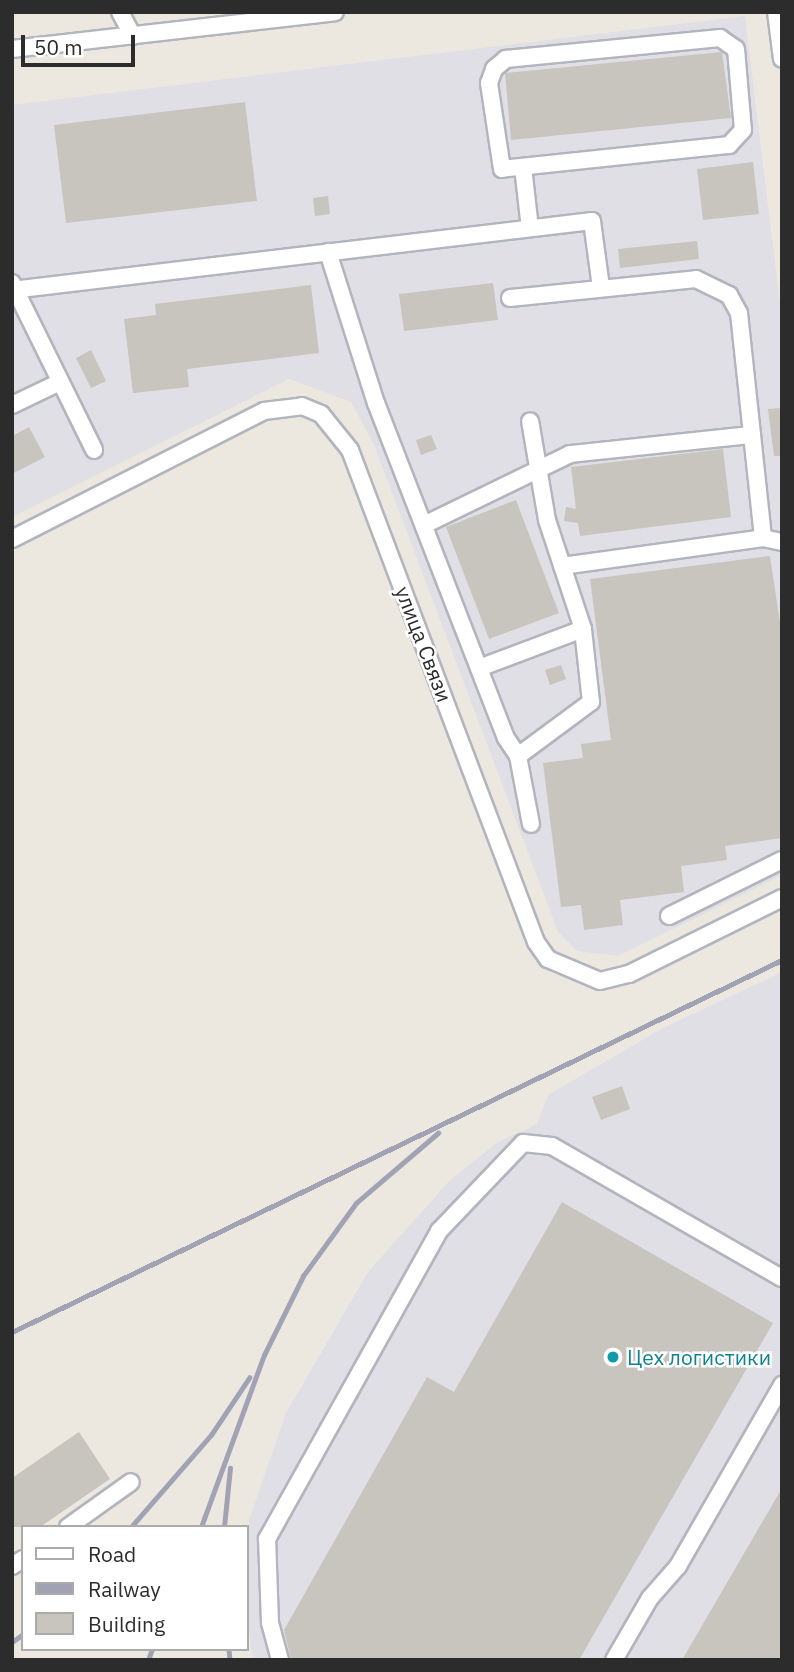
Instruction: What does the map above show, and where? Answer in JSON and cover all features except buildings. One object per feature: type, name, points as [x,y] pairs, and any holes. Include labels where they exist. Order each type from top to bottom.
[{"type":"street","points":[[120,12],[133,36]]},
{"type":"street","points":[[12,49],[335,12]]},
{"type":"street","points":[[776,12],[782,59]]},
{"type":"street","points":[[720,38],[736,49],[743,130],[729,145],[523,167],[502,169],[489,83],[494,69],[506,59],[720,38]]},
{"type":"street","points":[[523,167],[530,228]]},
{"type":"street","points":[[13,290],[592,221],[601,289]]},
{"type":"street","points":[[328,252],[376,403],[479,668],[518,756],[531,824]]},
{"type":"street","points":[[510,298],[696,279],[729,295],[738,313],[763,538]]},
{"type":"street","points":[[12,283],[13,290],[94,450]]},
{"type":"street","points":[[12,405],[60,382]]},
{"type":"street","name":"улица Связи","points":[[12,539],[264,411],[302,406],[321,414],[350,450],[536,942],[548,959],[600,981],[629,974],[782,898]]},
{"type":"street","points":[[518,756],[591,702],[583,629],[562,566],[530,421]]},
{"type":"street","points":[[424,525],[570,454],[752,435]]},
{"type":"street","points":[[562,566],[763,538],[782,542]]},
{"type":"street","points":[[479,668],[583,629]]},
{"type":"street","points":[[669,916],[782,860]]},
{"type":"street","points":[[280,1660],[270,1623],[267,1539],[439,1231],[523,1143],[552,1146],[782,1278]]},
{"type":"street","points":[[614,1660],[650,1598],[678,1566],[782,1385]]},
{"type":"street","points":[[71,1525],[131,1482]]},
{"type":"shaded area","points":[[745,16],[782,320],[782,875],[618,956],[577,951],[558,932],[374,445],[351,402],[289,379],[12,517],[12,105]]},
{"type":"shaded area","points":[[782,972],[782,1660],[253,1660],[248,1624],[249,1520],[286,1413],[368,1272],[449,1181],[498,1142],[537,1124],[548,1095],[661,1029]]},
{"type":"railway","points":[[12,1332],[782,960]]},
{"type":"railway","points":[[202,1525],[264,1355],[303,1276],[356,1203],[438,1133]]},
{"type":"railway","points":[[133,1525],[211,1435],[249,1378]]},
{"type":"railway","points":[[224,1525],[230,1468]]},
{"type":"railway","points":[[12,1642],[21,1635]]},
{"type":"railway","points":[[148,1660],[151,1651]]},
{"type":"railway","points":[[229,1651],[230,1660]]},
{"type":"place","name":"Цех логистики","points":[[613,1357]]}]
